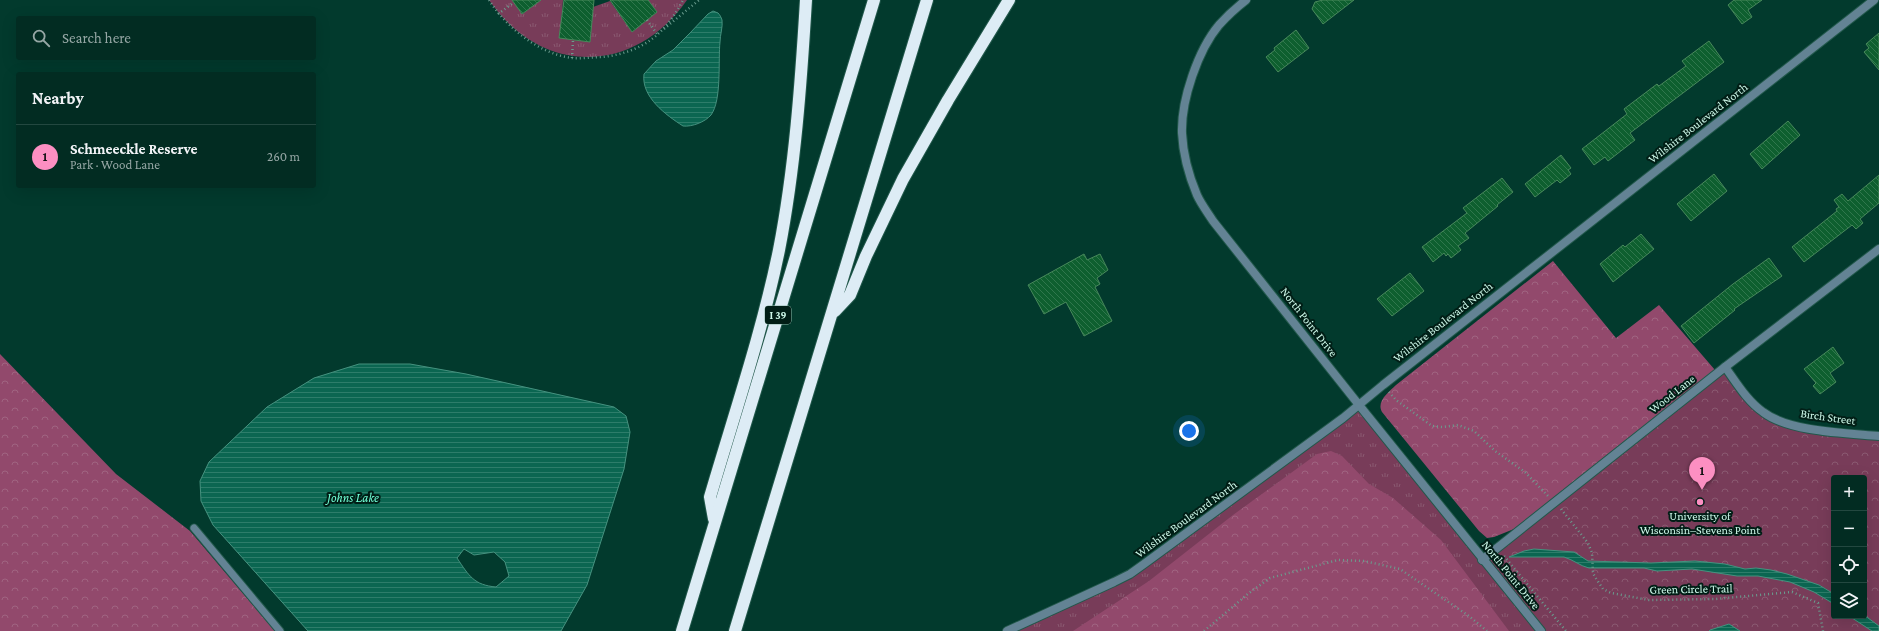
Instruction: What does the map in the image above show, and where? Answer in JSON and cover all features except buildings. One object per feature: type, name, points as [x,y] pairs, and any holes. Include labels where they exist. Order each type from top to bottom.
[{"type":"highway","points":[[714,524],[710,497],[758,332],[780,242],[797,122],[806,0]]},
{"type":"highway","name":"I 39","points":[[682,631],[874,0]]},
{"type":"highway","points":[[736,631],[927,0]]},
{"type":"highway","points":[[832,314],[850,295],[866,256],[903,179],[948,100],[1009,0]]},
{"type":"street","name":"North Point Drive","points":[[1246,0],[1219,25],[1205,46],[1196,67],[1186,99],[1182,132],[1186,163],[1197,196],[1213,221],[1358,406],[1541,631]]},
{"type":"street","name":"Wilshire Boulevard North","points":[[1006,631],[1130,574],[1358,406],[1874,0]]},
{"type":"street","name":"Wood Lane","points":[[1482,560],[1725,367],[1879,249]]},
{"type":"street","name":"Birch Street","points":[[1725,367],[1750,400],[1763,412],[1776,420],[1807,428],[1879,436]]},
{"type":"lane","points":[[194,528],[280,631]]},
{"type":"path","points":[[488,0],[509,26],[527,39],[548,50],[572,58],[609,56],[624,53],[641,46],[699,0]]},
{"type":"path","points":[[658,34],[684,0]]},
{"type":"path","points":[[498,14],[514,3]]},
{"type":"path","points":[[646,20],[658,34]]},
{"type":"path","points":[[572,58],[573,40]]},
{"type":"path","points":[[1388,390],[1396,400],[1432,426],[1442,427],[1458,425],[1474,431],[1495,451],[1525,472],[1546,494]]},
{"type":"path","name":"Green Circle Trail","points":[[1562,510],[1588,543],[1593,571],[1600,586],[1606,592],[1649,600],[1715,599],[1793,592],[1818,602],[1823,631]]},
{"type":"path","points":[[1498,548],[1566,631]]},
{"type":"path","points":[[1204,631],[1249,593],[1270,578],[1338,560],[1364,561],[1400,569],[1458,607],[1487,631]]},
{"type":"green space","points":[[489,0],[512,0],[522,14],[541,0],[563,0],[560,38],[590,42],[593,7],[610,1],[632,32],[657,12],[648,0],[687,0],[665,25],[641,43],[615,53],[588,57],[561,53],[534,43],[510,25]]},
{"type":"green space","points":[[1553,261],[1616,338],[1659,305],[1715,370],[1514,529],[1494,537],[1487,538],[1479,531],[1382,412],[1381,404],[1384,397],[1396,385]]},
{"type":"green space","points":[[0,354],[116,474],[190,531],[275,631],[0,631]]},
{"type":"green space","name":"University of Wisconsin–Stevens Point","points":[[1725,367],[1763,412],[1807,428],[1879,436],[1879,631],[1541,631],[1482,560]]},
{"type":"green space","points":[[1359,405],[1541,631],[1008,631],[1114,582]]},
{"type":"green space","points":[[1331,451],[1342,456],[1369,484],[1393,498],[1441,540],[1509,631],[1073,631],[1149,581],[1233,515],[1317,454]]},
{"type":"water","points":[[713,11],[718,13],[722,19],[717,100],[711,115],[708,118],[694,125],[683,126],[662,111],[651,98],[646,90],[644,74],[656,61],[673,50],[708,14]]},
{"type":"water","name":"Johns Lake","points":[[359,364],[410,364],[466,374],[614,407],[626,416],[630,432],[624,469],[587,585],[561,631],[308,631],[213,525],[201,501],[200,481],[209,462],[267,407],[314,378]],"holes":[[[464,549],[474,555],[494,552],[505,562],[509,576],[496,587],[477,582],[469,575],[457,558]]]},
{"type":"water","points":[[1534,549],[1574,552],[1588,561],[1651,563],[1695,561],[1725,564],[1745,569],[1756,568],[1771,570],[1819,585],[1831,592],[1831,602],[1814,592],[1790,582],[1758,576],[1737,576],[1692,569],[1657,571],[1644,568],[1589,568],[1564,557],[1509,557]]},
{"type":"water","points":[[1867,617],[1879,626],[1879,631],[1872,631],[1854,619],[1867,619]]},
{"type":"water","points":[[1729,624],[1740,631],[1709,631],[1710,630]]},
{"type":"place","name":"Schmeeckle Reserve","points":[[1702,490]]},
{"type":"place","name":"University of Wisconsin–Stevens Point","points":[[1700,502]]}]
